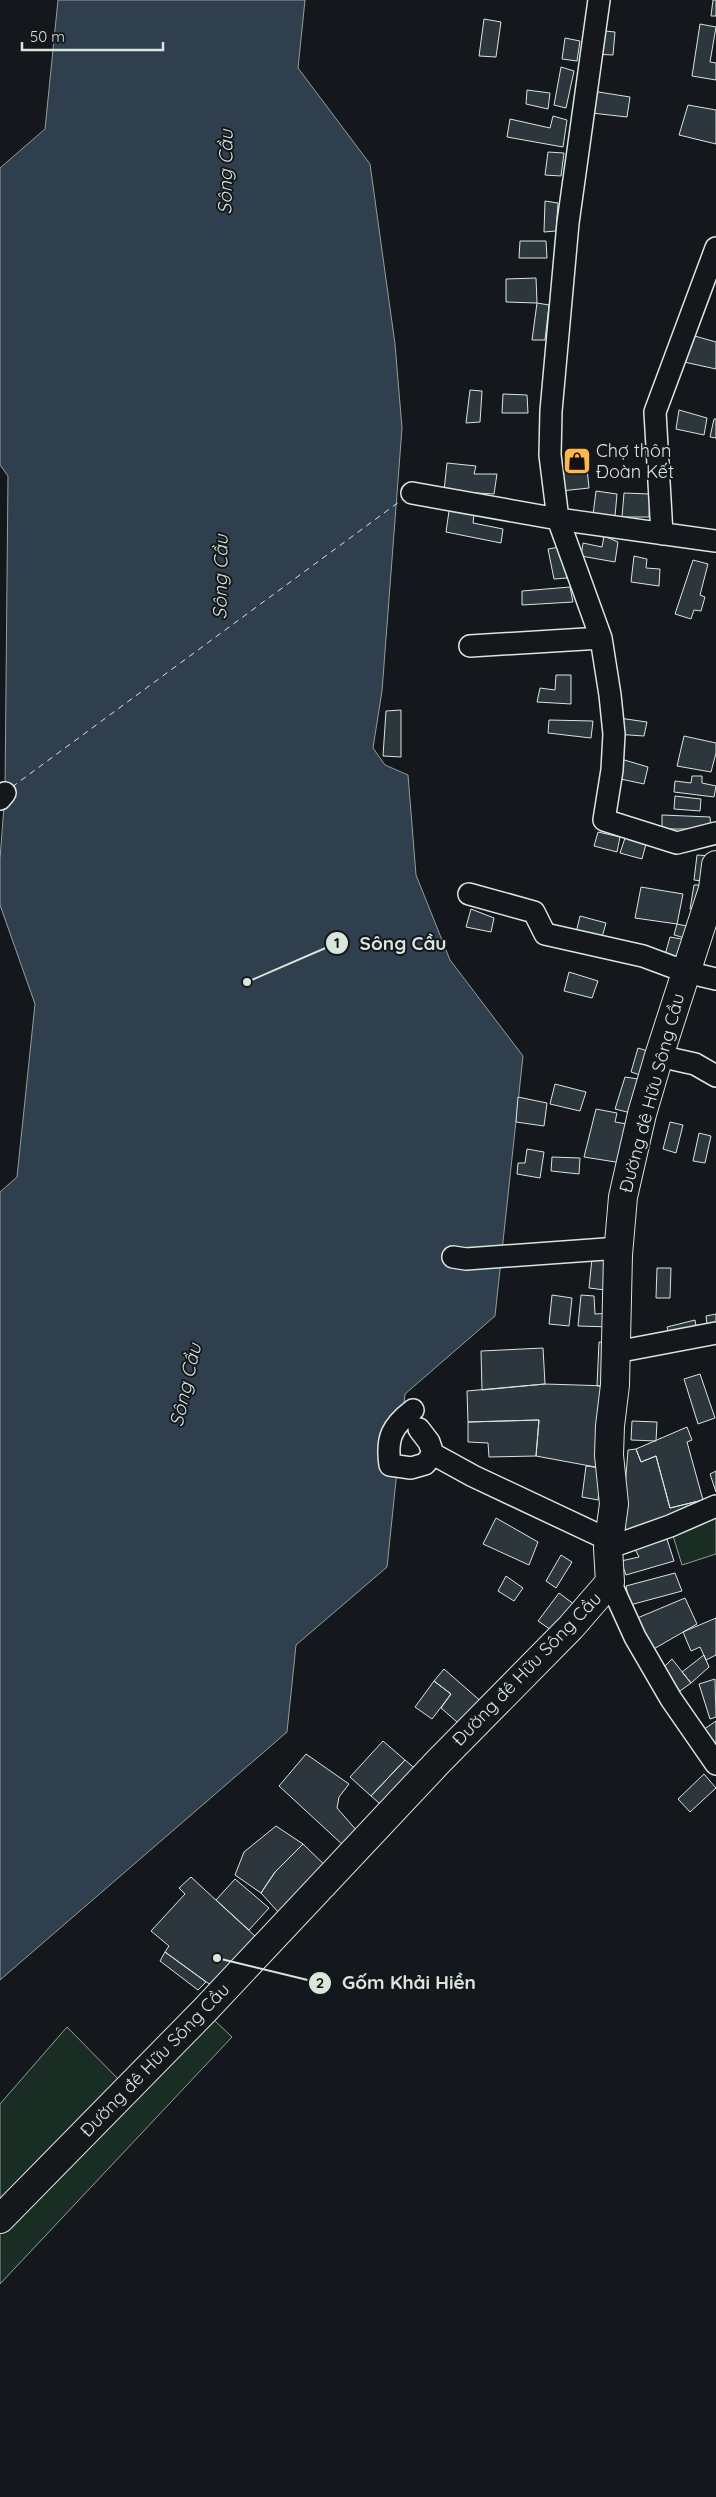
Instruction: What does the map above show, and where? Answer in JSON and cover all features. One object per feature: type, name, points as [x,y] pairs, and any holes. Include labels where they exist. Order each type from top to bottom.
[{"type":"main road","name":"Đường đê Hữu Sông Cầu","points":[[0,2219],[205,2010],[438,1762],[571,1627],[610,1582],[608,1544],[610,1528],[614,1517],[608,1455],[616,1352],[619,1248],[623,1197],[642,1114],[713,889],[716,865]]},
{"type":"street","points":[[599,0],[568,222],[551,411],[550,455],[558,518],[601,638],[614,734],[612,770],[604,820],[677,843],[716,833]]},
{"type":"street","points":[[662,534],[655,412],[716,248]]},
{"type":"street","points":[[412,493],[558,518],[716,541]]},
{"type":"street","points":[[470,646],[601,638]]},
{"type":"street","points":[[469,894],[534,912],[545,934],[644,956],[686,972],[716,979]]},
{"type":"street","points":[[659,1056],[695,1064],[716,1076]]},
{"type":"street","points":[[453,1257],[466,1259],[619,1248]]},
{"type":"street","points":[[616,1352],[716,1333]]},
{"type":"street","points":[[433,1454],[425,1464],[411,1468],[390,1465],[388,1447],[390,1437],[398,1422],[416,1420],[429,1442],[433,1454],[608,1544],[670,1526],[716,1506]]},
{"type":"street","points":[[610,1582],[639,1644],[671,1699],[716,1764]]},
{"type":"green space","points":[[716,1506],[716,1554],[682,1565],[670,1526]]},
{"type":"green space","points":[[211,2017],[232,2037],[0,2284],[0,2104],[67,2027],[127,2088]]},
{"type":"water","name":"Sông Cầu","points":[[58,0],[305,0],[298,68],[370,164],[395,344],[402,428],[382,691],[373,748],[385,765],[408,775],[416,875],[450,960],[523,1056],[495,1316],[405,1394],[387,1567],[296,1645],[287,1732],[0,1980],[0,1192],[17,1177],[35,1004],[0,905],[0,859],[5,792],[8,476],[0,465],[0,168],[45,129]]},
{"type":"building","points":[[713,0],[716,0],[716,16],[711,16]]},
{"type":"building","points":[[484,19],[501,22],[496,57],[479,56]]},
{"type":"building","points":[[700,24],[716,27],[710,62],[716,63],[716,80],[692,76]]},
{"type":"building","points":[[595,30],[615,32],[613,55],[592,54]]},
{"type":"building","points":[[565,38],[580,41],[577,61],[562,59]]},
{"type":"building","points":[[561,67],[574,71],[566,108],[554,105]]},
{"type":"building","points":[[527,90],[550,93],[548,109],[526,104]]},
{"type":"building","points":[[586,90],[630,97],[627,117],[583,112]]},
{"type":"building","points":[[688,105],[716,110],[716,144],[679,135]]},
{"type":"building","points":[[553,116],[567,120],[563,147],[507,137],[510,119],[550,128]]},
{"type":"building","points":[[548,152],[564,153],[561,176],[545,175]]},
{"type":"building","points":[[545,201],[558,203],[556,231],[544,232]]},
{"type":"building","points":[[520,241],[546,241],[547,258],[519,258]]},
{"type":"building","points":[[536,278],[537,303],[506,302],[506,279]]},
{"type":"building","points":[[537,303],[549,305],[545,340],[532,340]]},
{"type":"building","points":[[684,333],[716,342],[716,369],[675,360]]},
{"type":"building","points":[[470,390],[482,391],[480,422],[466,423]]},
{"type":"building","points":[[503,394],[527,395],[528,413],[502,413]]},
{"type":"building","points":[[679,410],[707,418],[704,435],[676,429]]},
{"type":"building","points":[[714,419],[716,419],[716,438],[710,437]]},
{"type":"building","points":[[447,463],[476,466],[474,474],[497,474],[494,494],[444,491]]},
{"type":"building","points":[[587,468],[589,488],[561,491],[559,471]]},
{"type":"building","points":[[596,491],[617,494],[614,527],[592,523]]},
{"type":"building","points":[[624,493],[650,494],[649,517],[622,517]]},
{"type":"building","points":[[449,511],[474,515],[473,523],[503,529],[501,543],[446,532]]},
{"type":"building","points":[[604,536],[618,542],[615,562],[581,556],[583,543],[602,547]]},
{"type":"building","points":[[560,547],[567,578],[554,579],[548,549]]},
{"type":"building","points":[[634,556],[647,559],[646,568],[660,569],[659,586],[631,582]]},
{"type":"building","points":[[693,560],[708,564],[700,595],[705,597],[701,611],[694,610],[691,619],[675,614]]},
{"type":"building","points":[[570,587],[573,602],[522,605],[522,591]]},
{"type":"building","points":[[556,675],[571,675],[571,704],[537,702],[540,688],[555,690]]},
{"type":"building","points":[[401,710],[401,757],[383,756],[386,711]]},
{"type":"building","points":[[612,717],[647,722],[644,736],[614,734]]},
{"type":"building","points":[[549,720],[593,721],[591,738],[548,733]]},
{"type":"building","points":[[684,736],[716,743],[716,753],[711,772],[677,766]]},
{"type":"building","points":[[621,759],[648,767],[644,784],[616,778]]},
{"type":"building","points":[[692,776],[702,776],[702,783],[716,786],[714,797],[674,792],[675,781],[691,783]]},
{"type":"building","points":[[675,796],[701,799],[700,811],[674,809]]},
{"type":"building","points":[[662,815],[710,817],[711,829],[662,829]]},
{"type":"building","points":[[598,832],[620,837],[617,852],[594,846]]},
{"type":"building","points":[[625,838],[646,844],[642,859],[620,853]]},
{"type":"building","points":[[697,855],[713,856],[710,882],[694,880]]},
{"type":"building","points":[[694,885],[709,885],[704,911],[690,909]]},
{"type":"building","points":[[641,887],[683,894],[677,924],[635,918]]},
{"type":"building","points":[[471,909],[494,918],[491,932],[466,927]]},
{"type":"building","points":[[580,916],[606,923],[600,944],[575,937]]},
{"type":"building","points":[[677,924],[696,928],[693,940],[674,935]]},
{"type":"building","points":[[670,937],[687,940],[682,966],[663,962]]},
{"type":"building","points":[[569,972],[598,981],[592,998],[564,991]]},
{"type":"building","points":[[638,1048],[654,1053],[646,1077],[631,1072]]},
{"type":"building","points":[[625,1077],[645,1080],[635,1114],[615,1109]]},
{"type":"building","points":[[555,1084],[586,1092],[580,1111],[550,1104]]},
{"type":"building","points":[[518,1097],[547,1103],[544,1126],[516,1122]]},
{"type":"building","points":[[596,1109],[617,1113],[615,1122],[633,1125],[622,1163],[584,1157]]},
{"type":"building","points":[[670,1122],[683,1125],[676,1153],[663,1149]]},
{"type":"building","points":[[699,1133],[711,1136],[705,1163],[693,1161]]},
{"type":"building","points":[[527,1149],[544,1152],[540,1178],[517,1174],[518,1163],[525,1163]]},
{"type":"building","points":[[552,1157],[580,1158],[579,1174],[551,1171]]},
{"type":"building","points":[[592,1258],[608,1260],[605,1290],[589,1288]]},
{"type":"building","points":[[657,1268],[671,1268],[670,1298],[656,1298]]},
{"type":"building","points":[[552,1295],[572,1298],[569,1326],[549,1324]]},
{"type":"building","points":[[581,1295],[594,1296],[595,1314],[613,1313],[612,1327],[578,1326]]},
{"type":"building","points":[[716,1314],[716,1329],[708,1332],[706,1316]]},
{"type":"building","points":[[695,1320],[697,1332],[670,1338],[667,1327]]},
{"type":"building","points":[[599,1342],[611,1343],[609,1386],[597,1386]]},
{"type":"building","points":[[543,1348],[545,1384],[482,1390],[481,1351]]},
{"type":"building","points":[[700,1374],[715,1418],[698,1424],[684,1379]]},
{"type":"building","points":[[545,1384],[609,1386],[601,1468],[536,1456],[539,1420],[468,1422],[467,1391]]},
{"type":"building","points":[[539,1420],[536,1456],[489,1457],[488,1443],[468,1442],[468,1422]]},
{"type":"building","points":[[632,1421],[657,1422],[656,1441],[631,1440]]},
{"type":"building","points":[[687,1427],[692,1440],[687,1442],[703,1500],[670,1508],[656,1456],[641,1462],[636,1449]]},
{"type":"building","points":[[636,1449],[641,1462],[656,1456],[670,1508],[703,1500],[706,1507],[621,1539],[628,1450]]},
{"type":"building","points":[[586,1466],[601,1468],[598,1500],[582,1497]]},
{"type":"building","points":[[716,1471],[716,1492],[710,1474]]},
{"type":"building","points":[[496,1518],[538,1542],[529,1565],[483,1544]]},
{"type":"building","points":[[667,1539],[674,1561],[626,1575],[621,1561],[639,1557],[635,1549]]},
{"type":"building","points":[[561,1555],[572,1562],[556,1588],[546,1581]]},
{"type":"building","points":[[675,1573],[682,1591],[630,1605],[626,1586]]},
{"type":"building","points":[[506,1576],[523,1588],[514,1601],[498,1591]]},
{"type":"building","points":[[559,1593],[575,1605],[554,1632],[538,1621]]},
{"type":"building","points":[[685,1598],[697,1624],[652,1650],[635,1619]]},
{"type":"building","points":[[716,1618],[716,1655],[706,1660],[700,1647],[691,1651],[683,1632]]},
{"type":"building","points":[[704,1655],[709,1667],[691,1683],[682,1672]]},
{"type":"building","points":[[672,1659],[691,1683],[680,1691],[661,1670]]},
{"type":"building","points":[[444,1669],[484,1704],[464,1728],[441,1708],[451,1694],[434,1681]]},
{"type":"building","points":[[715,1679],[716,1717],[710,1719],[699,1684]]},
{"type":"building","points":[[434,1681],[451,1694],[432,1719],[415,1707]]},
{"type":"building","points":[[716,1721],[716,1745],[712,1748],[700,1732]]},
{"type":"building","points":[[383,1741],[405,1760],[371,1796],[350,1777]]},
{"type":"building","points":[[306,1754],[349,1784],[339,1797],[337,1808],[358,1832],[344,1846],[279,1786]]},
{"type":"building","points":[[405,1760],[419,1772],[386,1809],[371,1796]]},
{"type":"building","points":[[704,1774],[716,1788],[690,1812],[678,1799]]},
{"type":"building","points":[[276,1826],[303,1844],[275,1872],[261,1893],[235,1875],[244,1852]]},
{"type":"building","points":[[303,1844],[334,1874],[288,1923],[261,1893],[275,1872]]},
{"type":"building","points":[[191,1877],[257,1938],[212,1986],[165,1952],[169,1946],[151,1931],[185,1894],[179,1888]]},
{"type":"building","points":[[235,1879],[269,1908],[249,1930],[216,1900]]},
{"type":"building","points":[[165,1952],[206,1982],[198,1990],[160,1961]]},
{"type":"ferry route","points":[[12,787],[403,499]]},
{"type":"place","name":"Chợ thôn Đoàn Kết","points":[[577,461]]},
{"type":"place","name":"Sông Cầu","points":[[247,982]]},
{"type":"place","name":"Gốm Khải Hiền","points":[[217,1958]]}]
